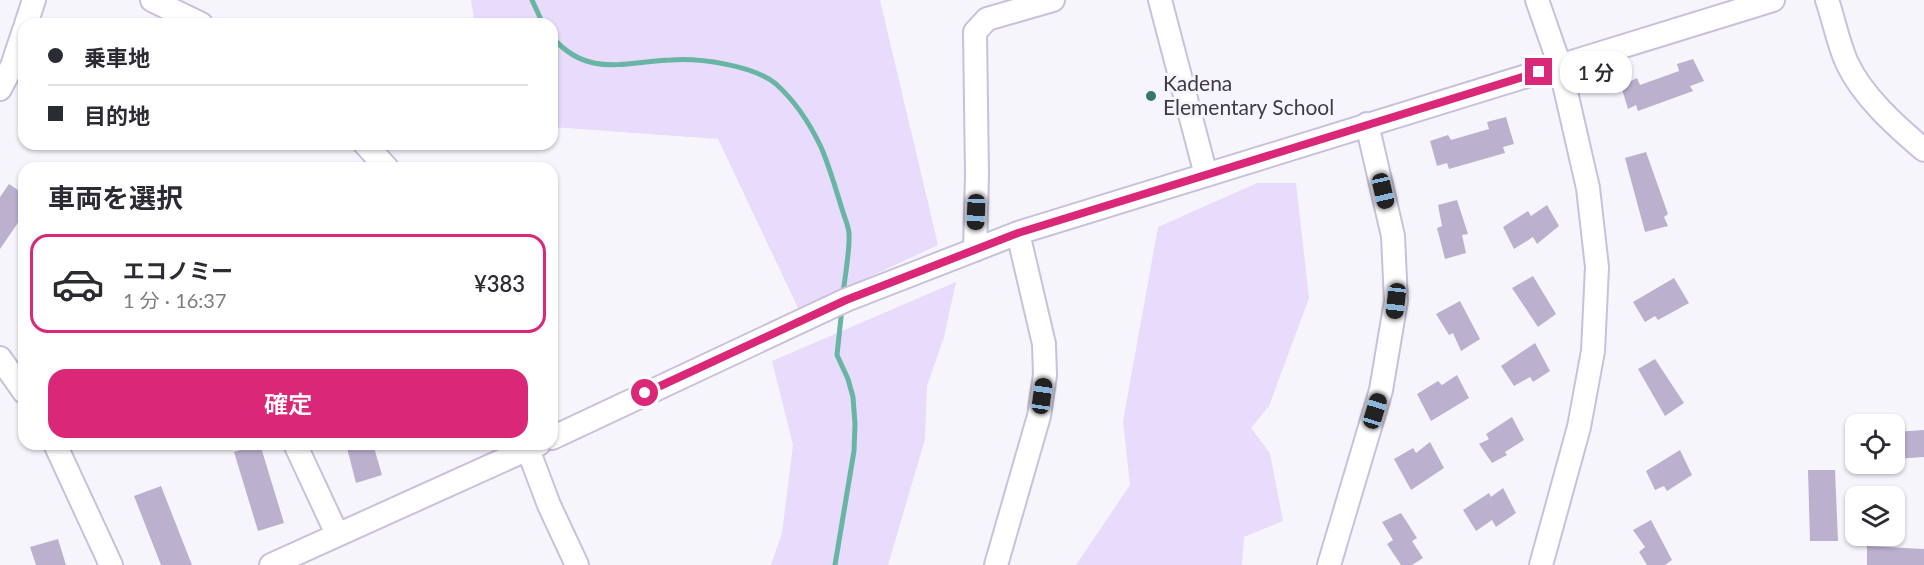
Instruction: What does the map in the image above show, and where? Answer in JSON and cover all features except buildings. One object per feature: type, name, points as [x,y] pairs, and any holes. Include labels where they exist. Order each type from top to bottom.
[{"type":"lane","points":[[28,18],[34,0]]},
{"type":"lane","points":[[152,0],[189,18]]},
{"type":"lane","points":[[975,250],[977,175],[975,32],[987,19],[1053,0]]},
{"type":"lane","points":[[1160,0],[1206,175]]},
{"type":"lane","points":[[1537,0],[1560,66],[1588,188],[1597,267],[1593,351],[1579,427],[1542,565]]},
{"type":"lane","points":[[558,435],[846,300],[1018,233],[1773,0]]},
{"type":"lane","points":[[1827,0],[1847,63],[1876,104],[1895,125],[1924,150]]},
{"type":"lane","points":[[0,89],[18,48]]},
{"type":"lane","points":[[1329,565],[1381,390],[1396,301],[1393,236],[1367,124]]},
{"type":"lane","points":[[370,150],[382,162]]},
{"type":"lane","points":[[996,565],[1038,416],[1045,375],[1044,344],[1018,233]]},
{"type":"lane","points":[[0,358],[18,384]]},
{"type":"lane","points":[[58,450],[111,565]]},
{"type":"lane","points":[[299,450],[338,534]]},
{"type":"lane","points":[[271,565],[522,450]]},
{"type":"lane","points":[[532,450],[549,505],[577,565]]},
{"type":"shaded area","points":[[471,0],[880,0],[938,245],[799,310],[718,139],[558,127],[558,18],[474,18]]},
{"type":"shaded area","points":[[1257,183],[1296,183],[1309,298],[1269,406],[1251,428],[1270,453],[1283,521],[1244,537],[1242,565],[1076,565],[1130,485],[1123,421],[1158,227]]},
{"type":"shaded area","points":[[956,282],[944,337],[927,386],[925,439],[888,565],[771,565],[782,533],[793,445],[772,361]]},
{"type":"waterway","points":[[532,0],[540,18]]},
{"type":"waterway","points":[[558,43],[565,50],[593,63],[607,65],[683,60],[710,62],[754,72],[776,84],[802,113],[821,147],[833,179],[849,231],[843,293]]},
{"type":"waterway","points":[[835,565],[854,451],[855,424],[853,397],[837,355],[842,308]]},
{"type":"place","name":"Kadena Elementary School","points":[[1151,96]]},
{"type":"route","points":[[645,393],[846,300],[1018,233],[1539,72]]}]
